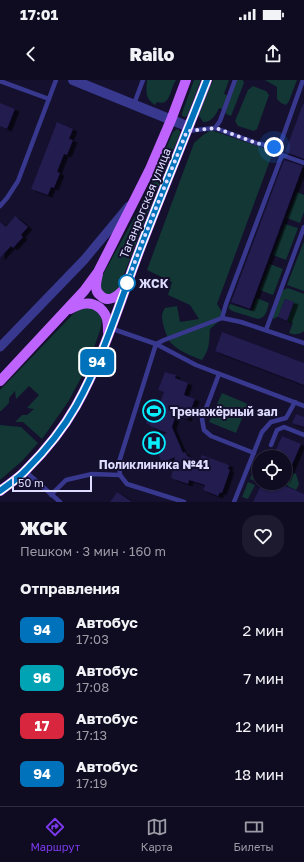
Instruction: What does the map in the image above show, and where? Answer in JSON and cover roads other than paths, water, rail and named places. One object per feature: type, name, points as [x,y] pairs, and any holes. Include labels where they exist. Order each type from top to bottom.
[{"type":"main road","name":"Таганрогская улица","points":[[0,381],[67,310],[98,272],[137,196],[171,120],[186,80]]},
{"type":"main road","name":"Таганрогская улица","points":[[0,491],[26,471],[62,428],[76,406],[96,365],[140,248],[207,80]]},
{"type":"main road","points":[[98,272],[96,290],[104,299],[114,298],[119,295],[126,286]]},
{"type":"main road","points":[[67,310],[86,303],[97,306],[105,313],[109,331]]},
{"type":"street","points":[[73,80],[134,104],[188,129]]},
{"type":"street","points":[[0,347],[84,260],[137,196]]},
{"type":"lane","points":[[0,80],[49,99]]},
{"type":"lane","points":[[0,206],[18,181],[56,80]]},
{"type":"lane","points":[[134,104],[143,80]]},
{"type":"lane","points":[[216,128],[235,80]]},
{"type":"lane","points":[[188,129],[216,128],[274,147],[282,142],[303,80]]},
{"type":"lane","points":[[222,318],[228,297],[282,155],[304,163]]},
{"type":"lane","points":[[266,330],[304,227]]},
{"type":"lane","points":[[184,502],[127,484],[120,475],[119,462],[156,344],[222,318],[241,322],[304,343]]},
{"type":"lane","points":[[109,331],[156,344],[196,365],[304,406]]},
{"type":"lane","points":[[219,374],[202,419],[204,430],[211,436],[252,452]]},
{"type":"lane","points":[[255,450],[262,432],[271,422],[286,418],[295,402]]},
{"type":"lane","points":[[271,445],[277,430],[284,427],[304,435]]},
{"type":"lane","points":[[234,502],[252,458]]},
{"type":"lane","points":[[26,471],[60,502]]},
{"type":"lane","points":[[51,494],[66,480],[92,474],[120,475]]},
{"type":"place","name":"ЖСК","points":[[127,283]]},
{"type":"place","name":"Тренажёрный зал","points":[[154,411]]},
{"type":"place","name":"Поликлиника №41","points":[[154,443]]}]
